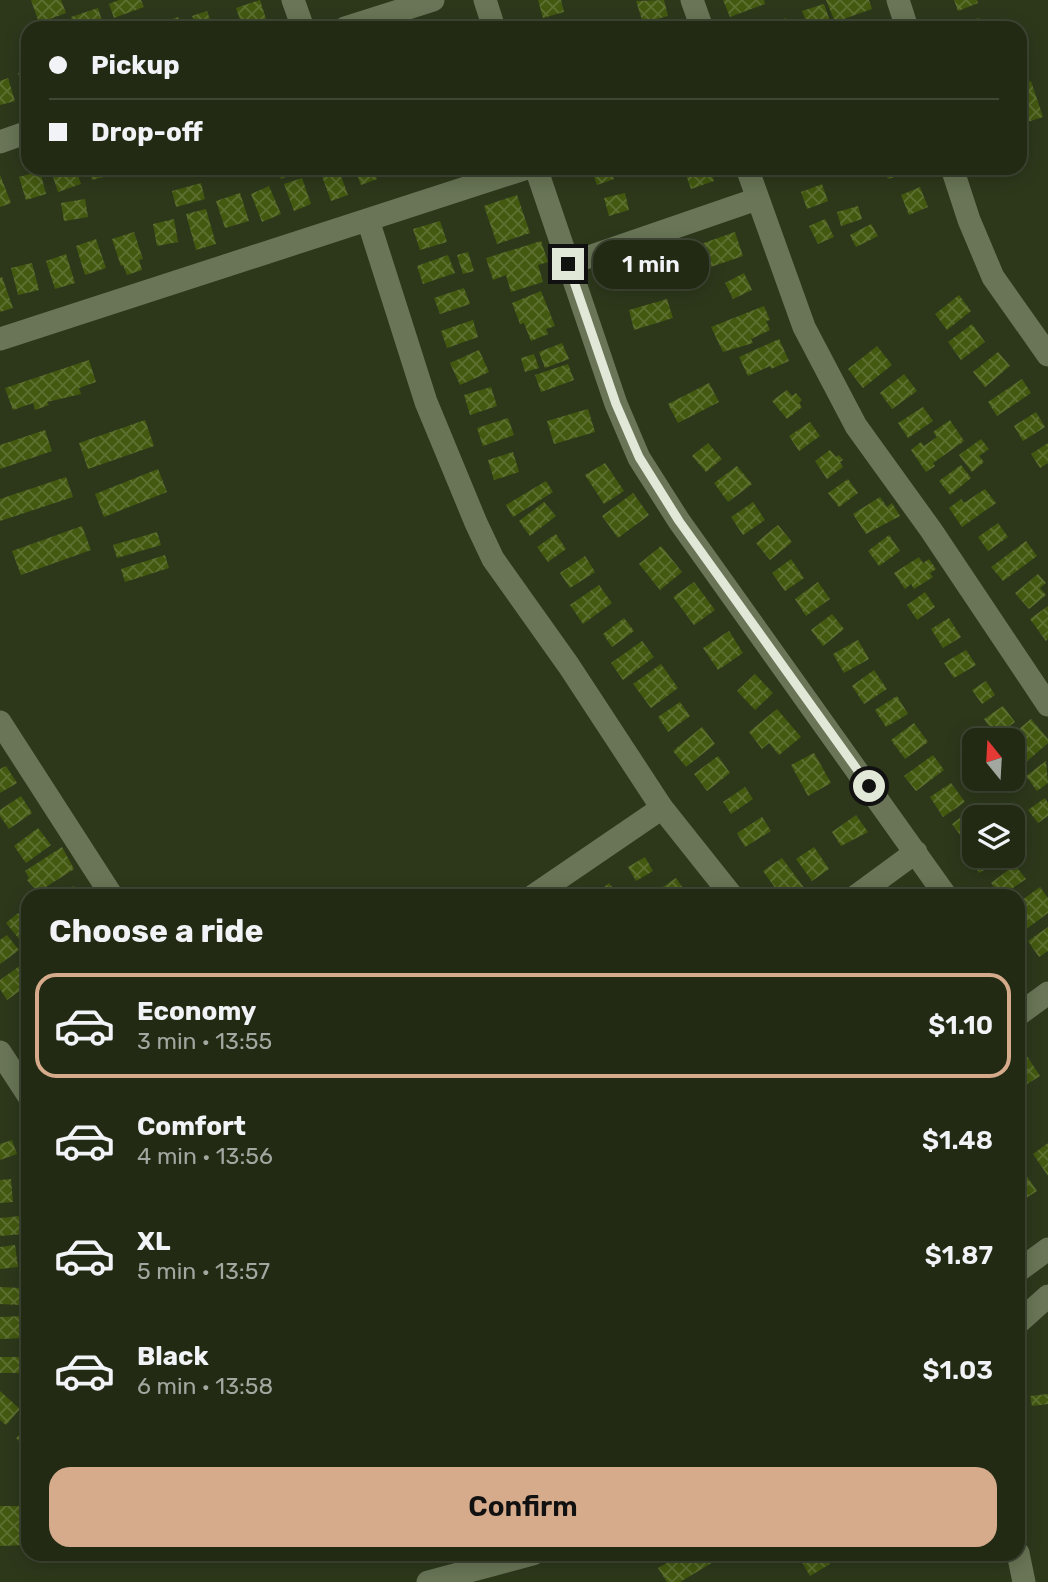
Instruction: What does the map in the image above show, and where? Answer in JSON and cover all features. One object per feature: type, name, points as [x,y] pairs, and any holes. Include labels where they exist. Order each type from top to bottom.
[{"type":"street","points":[[293,0],[300,21]]},
{"type":"street","points":[[367,21],[433,0]]},
{"type":"street","points":[[485,0],[492,21]]},
{"type":"street","points":[[692,0],[700,21]]},
{"type":"street","points":[[898,0],[905,21]]},
{"type":"street","points":[[0,142],[21,134]]},
{"type":"street","points":[[0,339],[506,175]]},
{"type":"street","points":[[538,175],[616,404],[639,457],[687,532],[941,889]]},
{"type":"street","points":[[749,175],[804,327],[856,426],[931,530],[1048,705]]},
{"type":"street","points":[[954,175],[969,220],[993,277],[1048,355]]},
{"type":"street","points":[[568,264],[757,199]]},
{"type":"street","points":[[368,220],[425,402],[493,559],[569,666],[662,808],[726,889]]},
{"type":"street","points":[[2,728],[107,889]]},
{"type":"street","points":[[543,889],[662,808]]},
{"type":"street","points":[[866,889],[916,852]]},
{"type":"street","points":[[1025,1008],[1048,993]]},
{"type":"street","points":[[0,1052],[21,1084]]},
{"type":"street","points":[[1025,1266],[1048,1249]]},
{"type":"street","points":[[1025,1317],[1048,1296]]},
{"type":"street","points":[[428,1582],[507,1561]]},
{"type":"street","points":[[1020,1561],[1024,1582]]},
{"type":"building","points":[[31,0],[61,0],[66,13],[38,21]]},
{"type":"building","points":[[119,0],[141,0],[144,7],[114,18],[109,4]]},
{"type":"building","points":[[260,0],[266,19],[241,21],[236,8]]},
{"type":"building","points":[[538,0],[561,0],[564,12],[543,18]]},
{"type":"building","points":[[664,0],[668,16],[642,21],[636,1]]},
{"type":"building","points":[[723,0],[764,0],[765,4],[730,17]]},
{"type":"building","points":[[826,0],[869,0],[872,9],[835,21]]},
{"type":"building","points":[[954,0],[977,0],[978,3],[958,11]]},
{"type":"building","points":[[824,4],[830,21],[806,21],[802,11]]},
{"type":"building","points":[[98,8],[102,21],[72,21],[71,17]]},
{"type":"building","points":[[207,11],[211,21],[194,21],[192,16]]},
{"type":"building","points":[[8,78],[15,101],[0,105],[0,81]]},
{"type":"building","points":[[1031,81],[1043,117],[1027,122],[1027,82]]},
{"type":"building","points":[[0,175],[11,203],[0,207]]},
{"type":"building","points":[[41,175],[46,194],[26,200],[19,177]]},
{"type":"building","points":[[52,175],[78,175],[81,184],[58,192]]},
{"type":"building","points":[[91,175],[111,175],[92,180]]},
{"type":"building","points":[[322,175],[341,175],[348,195],[331,201]]},
{"type":"building","points":[[357,175],[376,175],[377,179],[361,185]]},
{"type":"building","points":[[593,175],[613,175],[614,179],[597,185]]},
{"type":"building","points":[[686,175],[712,175],[714,181],[691,189]]},
{"type":"building","points":[[302,178],[311,204],[294,211],[284,184]]},
{"type":"building","points":[[201,183],[205,199],[176,207],[172,191]]},
{"type":"building","points":[[822,184],[828,201],[807,209],[801,192]]},
{"type":"building","points":[[269,186],[281,214],[262,222],[251,194]]},
{"type":"building","points":[[920,187],[928,207],[909,215],[901,195]]},
{"type":"building","points":[[240,193],[249,221],[225,228],[216,201]]},
{"type":"building","points":[[625,193],[629,210],[609,216],[604,198]]},
{"type":"building","points":[[517,195],[530,233],[497,244],[484,206]]},
{"type":"building","points":[[85,199],[88,217],[64,221],[61,203]]},
{"type":"building","points":[[858,206],[862,219],[841,226],[837,212]]},
{"type":"building","points":[[206,209],[216,244],[196,250],[186,214]]},
{"type":"building","points":[[174,219],[178,242],[157,246],[153,224]]},
{"type":"building","points":[[825,219],[834,237],[818,244],[809,226]]},
{"type":"building","points":[[440,221],[447,242],[420,250],[413,229]]},
{"type":"building","points":[[871,224],[878,236],[856,247],[850,235]]},
{"type":"building","points":[[134,232],[143,259],[139,260],[142,270],[127,275],[112,239]]},
{"type":"building","points":[[735,232],[743,256],[705,269],[698,245]]},
{"type":"building","points":[[96,239],[106,268],[85,275],[76,246]]},
{"type":"building","points":[[541,241],[548,262],[538,265],[543,282],[511,292],[506,275],[493,280],[486,258]]},
{"type":"building","points":[[468,252],[474,271],[463,274],[457,255]]},
{"type":"building","points":[[66,254],[75,283],[55,289],[46,261]]},
{"type":"building","points":[[448,255],[455,273],[423,284],[417,266]]},
{"type":"building","points":[[32,263],[39,290],[18,295],[11,268]]},
{"type":"building","points":[[651,265],[656,283],[630,291],[625,273]]},
{"type":"building","points":[[744,273],[752,290],[733,299],[725,283]]},
{"type":"building","points":[[2,277],[13,308],[0,312],[0,278]]},
{"type":"building","points":[[464,288],[470,304],[440,314],[434,298]]},
{"type":"building","points":[[541,291],[555,326],[546,329],[548,334],[531,341],[524,323],[520,324],[512,303]]},
{"type":"building","points":[[959,295],[971,311],[947,330],[935,314]]},
{"type":"building","points":[[667,299],[673,318],[634,330],[629,310]]},
{"type":"building","points":[[764,306],[770,320],[766,321],[770,330],[751,339],[753,343],[723,352],[711,327]]},
{"type":"building","points":[[473,320],[478,337],[447,348],[441,331]]},
{"type":"building","points":[[972,324],[985,342],[961,360],[948,342]]},
{"type":"building","points":[[779,339],[789,361],[748,376],[739,357]]},
{"type":"building","points":[[562,343],[569,359],[545,368],[539,352]]},
{"type":"building","points":[[877,346],[892,365],[863,388],[848,369]]},
{"type":"building","points":[[479,350],[489,372],[460,385],[450,363]]},
{"type":"building","points":[[998,352],[1010,366],[985,387],[973,372]]},
{"type":"building","points":[[534,354],[539,368],[525,372],[521,358]]},
{"type":"building","points":[[89,360],[96,382],[79,388],[81,394],[47,402],[49,405],[35,410],[33,403],[13,410],[5,388]]},
{"type":"building","points":[[568,364],[574,380],[541,392],[535,375]]},
{"type":"building","points":[[904,374],[917,391],[892,409],[880,393]]},
{"type":"building","points":[[1022,379],[1031,393],[997,416],[988,402]]},
{"type":"building","points":[[709,383],[719,402],[678,423],[668,404]]},
{"type":"building","points":[[491,387],[497,406],[470,415],[464,395]]},
{"type":"building","points":[[787,390],[792,396],[796,393],[802,400],[799,403],[802,407],[787,419],[772,401]]},
{"type":"building","points":[[923,407],[933,421],[908,438],[898,423]]},
{"type":"building","points":[[588,409],[595,432],[554,444],[547,421]]},
{"type":"building","points":[[1036,412],[1045,427],[1023,441],[1014,426]]},
{"type":"building","points":[[508,418],[514,435],[483,446],[477,428]]},
{"type":"building","points":[[145,420],[154,446],[88,469],[79,443]]},
{"type":"building","points":[[950,420],[964,441],[933,463],[935,466],[926,472],[911,450],[921,442],[924,446],[937,437],[933,432]]},
{"type":"building","points":[[810,422],[820,436],[799,451],[789,436]]},
{"type":"building","points":[[45,430],[52,451],[0,469],[0,445]]},
{"type":"building","points":[[981,439],[989,449],[979,456],[984,462],[972,472],[959,455]]},
{"type":"building","points":[[708,443],[722,459],[706,472],[692,456]]},
{"type":"building","points":[[1048,443],[1048,463],[1040,468],[1031,454]]},
{"type":"building","points":[[830,450],[843,460],[840,462],[843,467],[827,479],[815,461]]},
{"type":"building","points":[[513,452],[519,472],[494,480],[488,460]]},
{"type":"building","points":[[605,463],[624,491],[604,504],[585,475]]},
{"type":"building","points":[[961,465],[971,478],[950,495],[939,481]]},
{"type":"building","points":[[737,466],[752,484],[728,502],[714,483]]},
{"type":"building","points":[[158,469],[167,492],[104,517],[95,494]]},
{"type":"building","points":[[66,477],[73,497],[0,521],[0,499]]},
{"type":"building","points":[[848,479],[858,493],[839,507],[828,493]]},
{"type":"building","points":[[546,481],[553,492],[513,517],[506,505]]},
{"type":"building","points":[[985,489],[996,503],[962,527],[949,508],[961,499],[964,503]]},
{"type":"building","points":[[633,493],[649,515],[618,538],[602,516]]},
{"type":"building","points":[[880,497],[887,507],[892,503],[900,516],[866,534],[853,514]]},
{"type":"building","points":[[544,502],[556,516],[530,536],[519,521]]},
{"type":"building","points":[[753,502],[765,520],[743,535],[731,517]]},
{"type":"building","points":[[998,523],[1008,537],[988,551],[978,537]]},
{"type":"building","points":[[778,525],[792,542],[770,560],[756,543]]},
{"type":"building","points":[[82,526],[91,550],[21,575],[12,551]]},
{"type":"building","points":[[157,532],[161,545],[117,558],[113,545]]},
{"type":"building","points":[[556,534],[566,549],[548,562],[537,547]]},
{"type":"building","points":[[889,535],[900,551],[879,566],[868,551]]},
{"type":"building","points":[[1026,541],[1037,556],[1003,581],[991,567]]},
{"type":"building","points":[[661,546],[682,572],[660,590],[639,564]]},
{"type":"building","points":[[165,555],[169,568],[125,582],[121,569]]},
{"type":"building","points":[[585,556],[595,572],[570,588],[560,573]]},
{"type":"building","points":[[919,557],[923,563],[929,559],[936,569],[930,573],[933,577],[914,589],[911,584],[905,589],[894,573]]},
{"type":"building","points":[[791,559],[804,578],[785,591],[772,573]]},
{"type":"building","points":[[1038,574],[1046,583],[1040,588],[1046,595],[1029,609],[1015,593]]},
{"type":"building","points":[[694,582],[715,610],[694,625],[673,597]]},
{"type":"building","points":[[818,582],[830,599],[806,616],[795,599]]},
{"type":"building","points":[[599,585],[612,603],[583,624],[570,605]]},
{"type":"building","points":[[925,592],[935,607],[917,620],[907,605]]},
{"type":"building","points":[[1048,606],[1048,639],[1046,641],[1030,619]]},
{"type":"building","points":[[832,614],[844,629],[823,646],[811,630]]},
{"type":"building","points":[[624,618],[634,631],[612,647],[603,634]]},
{"type":"building","points":[[949,618],[961,637],[943,648],[931,629]]},
{"type":"building","points":[[729,631],[743,653],[718,670],[703,648]]},
{"type":"building","points":[[858,640],[869,659],[844,673],[833,654]]},
{"type":"building","points":[[642,641],[654,657],[623,680],[611,663]]},
{"type":"building","points":[[966,650],[976,665],[954,678],[944,663]]},
{"type":"building","points":[[661,664],[678,688],[651,708],[633,684]]},
{"type":"building","points":[[874,670],[887,689],[864,704],[852,686]]},
{"type":"building","points":[[755,674],[773,693],[755,710],[737,691]]},
{"type":"building","points":[[986,681],[995,695],[982,704],[972,690]]},
{"type":"building","points":[[897,696],[908,714],[886,727],[875,710]]},
{"type":"building","points":[[680,702],[690,716],[668,732],[658,717]]},
{"type":"building","points":[[1003,706],[1015,722],[1007,728],[990,728],[984,719]]},
{"type":"building","points":[[777,709],[801,737],[779,755],[769,743],[762,749],[749,732]]},
{"type":"building","points":[[1031,719],[1048,739],[1048,743],[1026,762],[1026,728],[1020,728]]},
{"type":"building","points":[[914,723],[928,742],[905,759],[891,740]]},
{"type":"building","points":[[702,727],[715,744],[686,767],[673,751]]},
{"type":"building","points":[[814,753],[831,783],[808,796],[791,765]]},
{"type":"building","points":[[933,755],[944,770],[916,791],[904,776]]},
{"type":"building","points":[[718,756],[730,773],[707,791],[694,774]]},
{"type":"building","points":[[1046,761],[1048,783],[1037,791],[1026,776]]},
{"type":"building","points":[[6,766],[17,783],[0,793],[0,769]]},
{"type":"building","points":[[951,783],[965,802],[943,817],[930,797]]},
{"type":"building","points":[[745,787],[753,799],[731,814],[723,802]]},
{"type":"building","points":[[21,796],[32,813],[9,829],[0,816],[0,810]]},
{"type":"building","points":[[1045,798],[1048,803],[1048,816],[1038,823],[1028,810]]},
{"type":"building","points":[[856,815],[868,832],[841,846],[832,832]]},
{"type":"building","points":[[962,816],[962,837],[952,824]]},
{"type":"building","points":[[762,817],[771,831],[745,847],[737,833]]},
{"type":"building","points":[[38,828],[51,845],[26,863],[14,846]]},
{"type":"building","points":[[62,847],[74,869],[43,889],[35,889],[27,880],[29,878],[25,871]]},
{"type":"building","points":[[814,847],[829,869],[812,881],[796,859]]},
{"type":"building","points":[[645,857],[653,871],[636,881],[628,867]]},
{"type":"building","points":[[782,858],[805,889],[776,889],[763,871]]},
{"type":"building","points":[[1011,868],[1017,868],[1026,879],[1011,889],[996,889],[991,883]]},
{"type":"building","points":[[676,878],[684,889],[664,889],[663,887]]},
{"type":"building","points":[[609,883],[614,889],[602,889]]},
{"type":"building","points":[[1040,887],[1048,898],[1048,913],[1025,930],[1025,898]]},
{"type":"building","points":[[18,913],[21,916],[21,941],[6,923]]},
{"type":"building","points":[[1048,927],[1048,951],[1039,957],[1028,941]]},
{"type":"building","points":[[7,935],[19,950],[0,964],[0,940]]},
{"type":"building","points":[[21,965],[21,990],[7,1000],[0,989],[0,980]]},
{"type":"building","points":[[1025,1053],[1040,1076],[1025,1085]]},
{"type":"building","points":[[12,1140],[17,1154],[0,1160],[0,1144]]},
{"type":"building","points":[[1048,1143],[1048,1176],[1033,1154]]},
{"type":"building","points":[[1025,1173],[1037,1191],[1025,1199]]},
{"type":"building","points":[[11,1179],[13,1202],[0,1203],[0,1180]]},
{"type":"building","points":[[21,1216],[21,1234],[0,1236],[0,1218]]},
{"type":"building","points":[[15,1245],[18,1267],[0,1269],[0,1247]]},
{"type":"building","points":[[0,1287],[21,1288],[21,1305],[0,1304]]},
{"type":"building","points":[[21,1316],[21,1338],[0,1339],[0,1317]]},
{"type":"building","points":[[0,1357],[21,1357],[21,1373],[0,1373]]},
{"type":"building","points":[[0,1391],[20,1409],[6,1425],[0,1420]]},
{"type":"building","points":[[1048,1394],[1048,1404],[1032,1406],[1030,1396]]},
{"type":"building","points":[[0,1506],[21,1506],[21,1545],[0,1546]]},
{"type":"building","points":[[670,1561],[715,1561],[680,1582],[667,1582],[658,1568]]},
{"type":"building","points":[[801,1561],[828,1561],[830,1564],[810,1576]]},
{"type":"route","points":[[568,264],[616,404],[639,457],[679,521],[869,786]]}]
